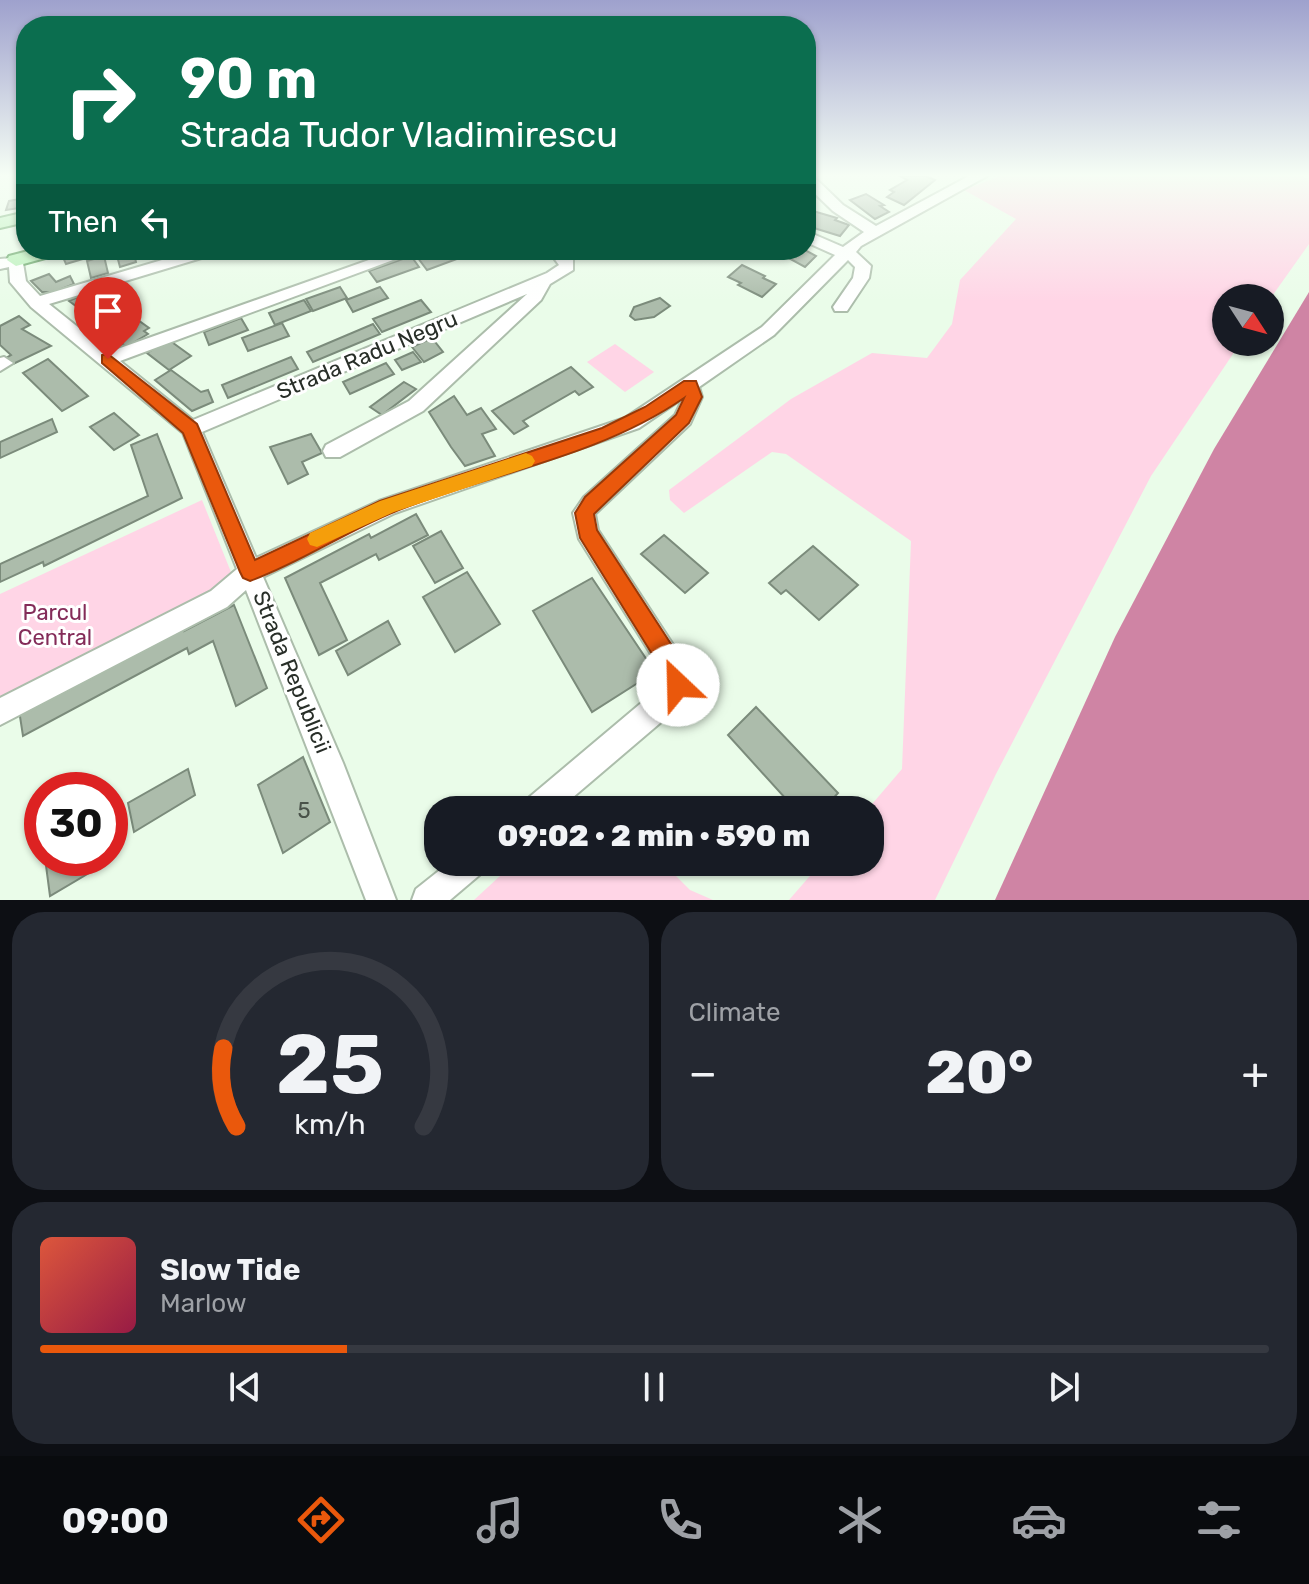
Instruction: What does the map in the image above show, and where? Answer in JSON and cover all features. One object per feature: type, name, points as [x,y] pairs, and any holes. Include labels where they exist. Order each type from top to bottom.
[{"type":"street","points":[[853,218],[874,232]]},
{"type":"street","points":[[0,712],[219,599],[250,572],[387,507],[609,433],[651,412],[768,331],[843,252],[900,218]]},
{"type":"street","points":[[816,240],[861,261],[864,270],[841,307]]},
{"type":"street","name":"Strada Republicii","points":[[5,257],[18,282],[37,303],[191,429],[329,763],[381,900]]},
{"type":"street","points":[[37,303],[178,260]]},
{"type":"street","points":[[108,359],[384,260]]},
{"type":"street","points":[[333,451],[416,406],[535,296],[543,282],[567,267],[565,260]]},
{"type":"street","name":"Strada Radu Negru","points":[[191,429],[543,282]]},
{"type":"street","points":[[553,796],[671,697],[678,685],[676,672],[587,532],[584,513],[591,503],[683,419],[693,397],[690,386]]},
{"type":"street","points":[[427,900],[456,876]]},
{"type":"green space","points":[[1014,218],[1309,218],[1309,244],[1281,284],[1212,284],[1212,356],[1232,356],[1151,476],[996,774],[935,900],[789,900],[810,876],[884,876],[884,796],[879,796],[902,769],[911,541],[786,454],[772,452],[684,513],[670,500],[669,490],[791,399],[872,353],[927,358],[952,324],[960,280]]},
{"type":"green space","points":[[615,344],[654,372],[625,392],[587,362]]},
{"type":"green space","name":"Parcul Central","points":[[202,500],[237,587],[0,710],[0,594]]},
{"type":"green space","points":[[500,876],[676,876],[690,890],[713,900],[474,900]]},
{"type":"shaded area","points":[[1309,292],[1309,900],[995,900],[1115,637],[1214,449],[1270,356],[1284,356],[1284,333]]},
{"type":"building","points":[[816,218],[837,218],[835,220],[849,225],[840,236],[816,229]]},
{"type":"building","points":[[105,260],[108,273],[91,278],[87,261]]},
{"type":"building","points":[[118,260],[136,260],[136,262],[120,267]]},
{"type":"building","points":[[400,260],[414,260],[419,267],[377,282],[369,271]]},
{"type":"building","points":[[420,260],[454,260],[427,270]]},
{"type":"building","points":[[792,260],[812,260],[805,267]]},
{"type":"building","points":[[742,265],[776,284],[762,297],[738,285],[741,283],[728,277]]},
{"type":"building","points":[[49,274],[56,282],[70,276],[74,284],[54,292],[42,292],[31,281]]},
{"type":"building","points":[[340,287],[347,298],[313,311],[306,299]]},
{"type":"building","points":[[380,287],[388,298],[353,312],[346,300]]},
{"type":"building","points":[[98,288],[104,292],[101,294],[131,312],[114,321],[125,317],[130,320],[135,318],[149,328],[144,331],[148,334],[126,347],[123,344],[117,348],[109,342],[117,337],[93,321],[100,317],[86,306],[80,309],[69,301]]},
{"type":"building","points":[[660,298],[670,306],[654,317],[635,320],[630,316],[634,307]]},
{"type":"building","points":[[304,300],[311,311],[275,325],[269,313]]},
{"type":"building","points":[[421,300],[431,312],[382,332],[373,319]]},
{"type":"building","points":[[19,316],[30,325],[22,329],[51,346],[13,364],[6,358],[11,355],[0,345],[0,326]]},
{"type":"building","points":[[241,318],[248,330],[209,345],[204,332]]},
{"type":"building","points":[[282,323],[289,336],[248,351],[242,338]]},
{"type":"building","points":[[373,324],[380,334],[313,362],[307,352]]},
{"type":"building","points":[[432,338],[443,352],[424,362],[412,347]]},
{"type":"building","points":[[169,340],[191,356],[169,370],[147,353]]},
{"type":"building","points":[[413,352],[421,362],[402,370],[395,360]]},
{"type":"building","points":[[291,357],[298,369],[228,398],[222,385]]},
{"type":"building","points":[[48,359],[88,396],[62,411],[23,373]]},
{"type":"building","points":[[386,363],[394,374],[350,394],[343,382]]},
{"type":"building","points":[[571,367],[593,387],[579,395],[575,391],[523,421],[528,426],[514,434],[492,411]]},
{"type":"building","points":[[171,370],[201,392],[208,390],[213,402],[192,411],[155,380]]},
{"type":"building","points":[[404,382],[416,389],[382,415],[370,407]]},
{"type":"building","points":[[454,396],[467,415],[481,408],[496,429],[482,434],[495,456],[465,466],[451,447],[429,412]]},
{"type":"building","points":[[114,413],[139,435],[114,450],[90,427]]},
{"type":"building","points":[[52,419],[57,432],[0,458],[0,442]]},
{"type":"building","points":[[157,434],[182,498],[44,566],[43,562],[0,582],[0,564],[148,496],[131,445]]},
{"type":"building","points":[[311,434],[322,453],[302,462],[308,474],[288,484],[270,447]]},
{"type":"building","points":[[416,514],[428,535],[379,560],[376,554],[320,583],[347,640],[319,655],[285,578],[369,534],[371,538]]},
{"type":"building","points":[[441,531],[463,568],[435,583],[413,546]]},
{"type":"building","points":[[664,535],[708,573],[685,593],[641,554]]},
{"type":"building","points":[[813,546],[858,585],[819,620],[786,590],[781,594],[769,583]]},
{"type":"building","points":[[467,572],[500,624],[455,652],[423,597]]},
{"type":"building","points":[[592,578],[655,672],[592,712],[533,611]]},
{"type":"building","points":[[234,605],[267,688],[236,706],[213,641],[189,654],[187,648],[23,736],[19,710],[182,625],[184,631]]},
{"type":"building","points":[[388,621],[400,644],[348,675],[336,651]]},
{"type":"building","points":[[756,707],[838,793],[835,796],[783,796],[728,735]]},
{"type":"building","points":[[303,757],[330,822],[283,853],[258,785]]},
{"type":"building","points":[[188,769],[195,795],[134,832],[128,803]]},
{"type":"building","points":[[47,876],[84,876],[50,896]]},
{"type":"slow traffic","points":[[317,539],[387,507],[526,461]]},
{"type":"route","points":[[108,359],[191,429],[250,572],[387,507],[609,433],[651,412],[690,386],[693,397],[683,419],[591,503],[584,513],[587,532],[676,672],[678,685]]}]
